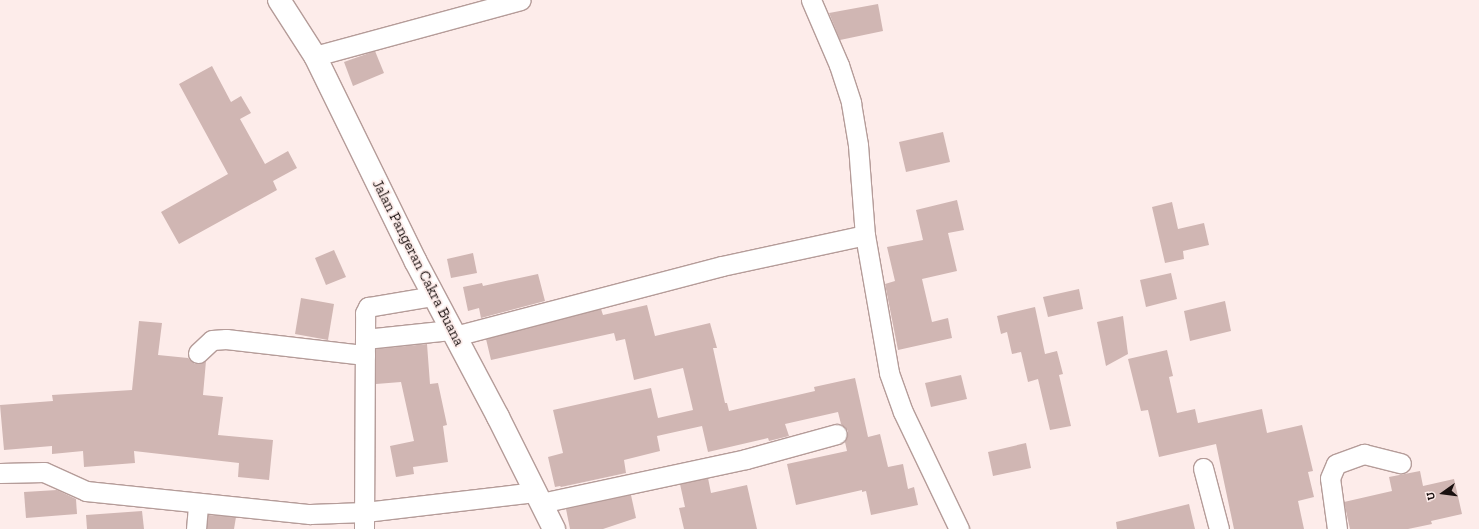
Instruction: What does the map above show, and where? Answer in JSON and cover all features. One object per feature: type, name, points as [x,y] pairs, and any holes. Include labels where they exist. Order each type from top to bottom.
[{"type":"main road","name":"Jalan Pangeran Cakra Buana","points":[[279,0],[315,56],[433,296],[498,417],[554,529]]},
{"type":"street","points":[[315,56],[521,0]]},
{"type":"street","points":[[811,0],[839,66],[851,103],[858,145],[865,235],[890,373],[903,412],[959,529]]},
{"type":"street","points":[[198,353],[212,340],[226,339],[365,347],[453,333],[722,266],[865,235]]},
{"type":"street","points":[[365,520],[365,313],[368,307],[433,296]]},
{"type":"street","points":[[0,473],[44,472],[86,491],[198,504],[365,520],[538,498],[746,459],[837,434]]},
{"type":"street","points":[[1337,529],[1330,478],[1336,464],[1364,454],[1385,457],[1401,463]]},
{"type":"street","points":[[1203,468],[1220,529]]},
{"type":"street","points":[[196,529],[198,504]]},
{"type":"building","points":[[878,4],[883,31],[840,40],[829,13]]},
{"type":"building","points":[[375,51],[384,73],[353,86],[344,62]]},
{"type":"building","points":[[212,66],[231,102],[241,96],[251,113],[240,119],[265,164],[288,151],[297,168],[273,181],[277,190],[179,244],[161,212],[228,174],[179,84]]},
{"type":"building","points":[[943,132],[950,162],[906,172],[899,142]]},
{"type":"building","points":[[957,200],[964,230],[948,233],[957,271],[922,279],[932,322],[948,318],[952,338],[898,350],[885,284],[895,281],[887,247],[923,240],[916,210]]},
{"type":"building","points":[[1172,202],[1178,229],[1204,223],[1209,245],[1183,251],[1184,259],[1165,263],[1152,207]]},
{"type":"building","points":[[334,250],[346,277],[326,285],[315,258]]},
{"type":"building","points":[[473,253],[477,273],[451,278],[447,259]]},
{"type":"building","points":[[1171,273],[1177,299],[1146,307],[1140,280]]},
{"type":"building","points":[[538,274],[545,301],[481,318],[479,308],[468,311],[463,287],[482,283],[483,286]]},
{"type":"building","points":[[1079,289],[1083,309],[1048,317],[1043,297]]},
{"type":"building","points":[[301,298],[334,304],[328,340],[295,334]]},
{"type":"building","points":[[1225,301],[1231,331],[1190,341],[1184,311]]},
{"type":"building","points":[[647,305],[655,336],[710,323],[717,348],[713,348],[725,403],[727,403],[729,411],[815,391],[814,387],[855,378],[868,437],[880,434],[888,467],[903,464],[908,489],[914,487],[918,505],[871,515],[866,491],[862,492],[862,490],[796,505],[787,464],[847,451],[845,442],[848,431],[841,424],[838,412],[785,424],[789,436],[769,441],[768,438],[708,452],[702,426],[657,436],[660,451],[624,460],[626,473],[555,487],[548,457],[563,453],[553,410],[651,388],[658,418],[693,410],[683,368],[634,380],[625,339],[616,341],[614,333],[491,360],[486,339],[601,309],[603,315]]},
{"type":"building","points":[[1035,307],[1045,354],[1057,351],[1063,374],[1059,375],[1071,426],[1050,430],[1038,379],[1028,382],[1021,352],[1012,354],[1007,332],[1001,334],[997,316]]},
{"type":"building","points":[[1123,316],[1128,354],[1106,366],[1097,322]]},
{"type":"building","points":[[139,321],[162,323],[158,355],[188,358],[195,364],[201,364],[206,361],[203,395],[223,397],[218,435],[273,440],[269,480],[238,477],[239,463],[134,451],[135,463],[84,467],[83,451],[52,454],[52,446],[4,450],[0,405],[53,401],[52,395],[132,390]]},
{"type":"building","points":[[427,344],[430,384],[438,383],[447,425],[443,426],[448,462],[413,467],[414,474],[396,477],[390,446],[414,441],[401,382],[376,384],[376,349]]},
{"type":"building","points":[[1167,350],[1173,376],[1169,377],[1177,413],[1195,409],[1198,423],[1262,409],[1267,433],[1302,425],[1313,471],[1308,472],[1314,497],[1298,501],[1304,529],[1234,529],[1216,444],[1159,457],[1148,410],[1141,411],[1128,359]]},
{"type":"building","points":[[961,375],[967,399],[931,407],[925,383]]},
{"type":"building","points":[[1026,443],[1031,468],[993,476],[988,452]]},
{"type":"building","points":[[1420,471],[1423,486],[1454,479],[1462,514],[1431,521],[1432,524],[1408,529],[1350,529],[1344,502],[1392,491],[1389,477]]},
{"type":"building","points":[[708,478],[711,493],[747,485],[757,529],[684,529],[679,508],[685,507],[680,484]]},
{"type":"building","points":[[57,490],[76,499],[77,514],[26,518],[24,492]]},
{"type":"building","points":[[631,495],[636,518],[603,529],[570,529],[566,509]]},
{"type":"building","points":[[1189,504],[1195,529],[1117,529],[1116,522]]},
{"type":"building","points":[[142,511],[144,529],[87,529],[86,515]]},
{"type":"building","points":[[208,515],[236,517],[234,529],[207,529]]}]
